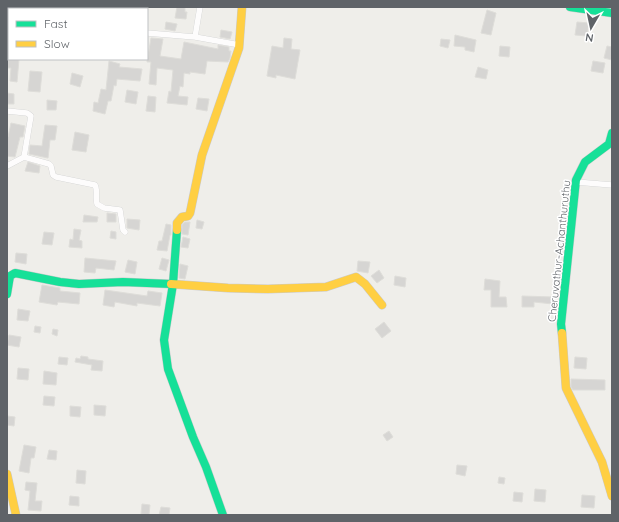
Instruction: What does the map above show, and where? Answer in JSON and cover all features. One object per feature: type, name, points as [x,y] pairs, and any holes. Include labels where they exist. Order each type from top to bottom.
[{"type":"street","points":[[195,37],[200,7]]},
{"type":"street","points":[[223,515],[168,369],[164,340],[173,284],[178,223],[182,217],[188,216],[190,213],[202,155],[223,98],[240,45],[242,7]]},
{"type":"street","points":[[570,7],[612,13]]},
{"type":"street","points":[[7,27],[8,20]]},
{"type":"street","points":[[148,33],[195,37],[240,45]]},
{"type":"street","points":[[7,111],[27,113],[31,116],[24,157]]},
{"type":"street","name":"Cheruvathur-Achanthuruthu","points":[[612,133],[609,144],[584,162],[576,182],[561,324],[566,388],[602,462],[612,496]]},
{"type":"street","points":[[7,166],[24,157],[49,164],[53,175],[56,177],[94,185],[96,187],[97,204],[104,208],[120,210],[123,230],[125,232]]},
{"type":"street","points":[[576,182],[612,186]]},
{"type":"street","points":[[7,294],[8,273],[79,284],[123,282],[183,284],[228,288],[286,289],[326,287],[356,277],[365,284],[382,305]]},
{"type":"street","points":[[7,474],[16,515]]},
{"type":"building","points":[[177,7],[185,7],[185,12],[187,12],[186,19],[175,18]]},
{"type":"building","points":[[487,10],[496,13],[491,35],[481,33]]},
{"type":"building","points":[[166,22],[177,24],[175,31],[165,29]]},
{"type":"building","points":[[577,22],[589,23],[587,36],[575,35]]},
{"type":"building","points":[[221,30],[232,32],[230,39],[220,37]]},
{"type":"building","points":[[455,35],[476,40],[474,52],[465,50],[465,47],[454,46]]},
{"type":"building","points":[[151,38],[163,39],[160,56],[181,59],[184,42],[218,49],[218,45],[229,47],[229,51],[231,51],[228,62],[207,61],[205,74],[190,72],[190,74],[184,73],[183,87],[180,86],[178,96],[188,97],[187,105],[167,103],[169,91],[171,92],[173,70],[157,68],[156,85],[149,84],[151,62],[147,62]]},
{"type":"building","points":[[284,38],[292,39],[291,49],[300,50],[295,79],[276,75],[276,78],[267,76],[272,46],[283,48]]},
{"type":"building","points":[[441,39],[450,40],[448,48],[440,46]]},
{"type":"building","points":[[500,46],[510,47],[509,57],[499,56]]},
{"type":"building","points":[[607,46],[612,47],[612,60],[604,58]]},
{"type":"building","points":[[7,59],[19,60],[17,82],[10,81],[11,68],[7,68]]},
{"type":"building","points":[[109,61],[120,64],[119,67],[142,69],[140,81],[117,79],[116,86],[114,85],[111,101],[108,101],[105,114],[93,111],[94,102],[98,103],[101,89],[106,90]]},
{"type":"building","points":[[593,61],[605,63],[603,73],[591,71]]},
{"type":"building","points":[[478,67],[488,70],[486,79],[475,77]]},
{"type":"building","points":[[30,71],[42,72],[40,92],[28,91]]},
{"type":"building","points":[[72,73],[83,76],[80,87],[70,84]]},
{"type":"building","points":[[127,90],[138,92],[136,104],[125,102]]},
{"type":"building","points":[[7,93],[14,94],[14,104],[7,104]]},
{"type":"building","points":[[148,96],[156,97],[155,112],[146,111]]},
{"type":"building","points":[[198,98],[209,99],[207,111],[196,109]]},
{"type":"building","points":[[47,100],[57,101],[56,110],[47,110]]},
{"type":"building","points":[[11,123],[25,126],[23,137],[20,137],[15,157],[7,156],[7,137]]},
{"type":"building","points":[[45,125],[57,126],[55,140],[50,140],[48,158],[29,154],[30,145],[42,146]]},
{"type":"building","points":[[75,132],[89,135],[86,152],[72,150]]},
{"type":"building","points":[[28,162],[40,166],[39,173],[25,171]]},
{"type":"building","points":[[107,213],[116,214],[116,222],[107,222]]},
{"type":"building","points":[[84,215],[98,217],[97,222],[83,222]]},
{"type":"building","points":[[127,219],[140,220],[139,230],[127,228]]},
{"type":"building","points":[[197,220],[204,222],[202,229],[196,228]]},
{"type":"building","points":[[185,222],[190,222],[188,235],[182,234],[182,225]]},
{"type":"building","points":[[166,224],[171,225],[171,235],[167,251],[157,250],[159,241],[162,241]]},
{"type":"building","points":[[74,229],[81,230],[79,240],[82,241],[82,248],[69,247],[70,239],[73,240]]},
{"type":"building","points":[[111,231],[116,232],[116,239],[110,238]]},
{"type":"building","points":[[44,232],[54,233],[52,245],[42,244]]},
{"type":"building","points":[[183,237],[190,239],[188,248],[181,247]]},
{"type":"building","points":[[16,253],[27,254],[26,264],[15,262]]},
{"type":"building","points":[[85,258],[116,261],[114,270],[96,268],[95,273],[84,272]]},
{"type":"building","points":[[162,258],[169,260],[166,271],[159,269]]},
{"type":"building","points":[[128,260],[137,262],[135,274],[125,272]]},
{"type":"building","points":[[358,261],[370,262],[368,273],[357,271]]},
{"type":"building","points":[[180,264],[188,266],[185,279],[179,278]]},
{"type":"building","points":[[379,270],[384,278],[377,283],[371,276]]},
{"type":"building","points":[[395,276],[406,278],[405,287],[394,285]]},
{"type":"building","points":[[485,279],[500,281],[499,297],[506,297],[507,307],[491,307],[491,290],[484,290]]},
{"type":"building","points":[[42,285],[60,288],[60,291],[80,293],[79,304],[58,302],[57,305],[39,302]]},
{"type":"building","points":[[105,290],[147,296],[148,291],[162,293],[160,306],[137,303],[137,306],[115,302],[114,307],[103,305]]},
{"type":"building","points":[[522,296],[553,297],[553,304],[534,302],[534,307],[522,307]]},
{"type":"building","points":[[18,309],[30,311],[28,321],[17,320]]},
{"type":"building","points":[[384,322],[391,331],[382,338],[375,329]]},
{"type":"building","points":[[35,326],[41,327],[40,333],[34,332]]},
{"type":"building","points":[[53,329],[58,330],[57,336],[52,334]]},
{"type":"building","points":[[9,335],[21,337],[19,347],[7,345]]},
{"type":"building","points":[[81,356],[88,357],[88,359],[103,361],[102,371],[91,370],[92,365],[75,362],[76,358],[80,359]]},
{"type":"building","points":[[59,357],[68,358],[67,365],[58,364]]},
{"type":"building","points":[[575,357],[587,358],[586,369],[574,368]]},
{"type":"building","points":[[18,368],[29,369],[28,380],[17,379]]},
{"type":"building","points":[[44,371],[57,373],[56,385],[43,384]]},
{"type":"building","points":[[571,379],[605,380],[605,390],[573,390],[571,387]]},
{"type":"building","points":[[44,396],[55,397],[54,406],[43,405]]},
{"type":"building","points":[[94,405],[106,406],[105,416],[94,415]]},
{"type":"building","points":[[70,406],[81,407],[80,417],[70,416]]},
{"type":"building","points":[[7,416],[15,417],[14,426],[7,425]]},
{"type":"building","points":[[389,431],[393,437],[387,441],[383,435]]},
{"type":"building","points":[[24,445],[36,447],[34,458],[31,458],[29,473],[19,471]]},
{"type":"building","points":[[49,450],[57,451],[56,460],[47,459]]},
{"type":"building","points":[[457,465],[467,466],[465,476],[456,474]]},
{"type":"building","points":[[77,470],[86,471],[85,484],[76,483]]},
{"type":"building","points":[[499,477],[505,478],[504,484],[498,483]]},
{"type":"building","points":[[26,482],[37,483],[35,501],[42,501],[41,511],[28,510],[30,491],[25,490]]},
{"type":"building","points":[[535,489],[546,490],[545,502],[534,501]]},
{"type":"building","points":[[514,492],[523,493],[522,502],[513,501]]},
{"type":"building","points":[[582,495],[595,496],[594,508],[581,507]]},
{"type":"building","points":[[70,496],[79,497],[79,506],[69,505]]},
{"type":"building","points":[[142,504],[150,505],[149,515],[141,514]]},
{"type":"building","points":[[161,507],[170,508],[169,515],[159,515]]},
{"type":"traffic: fast","points":[[570,7],[612,13]]},
{"type":"traffic: fast","points":[[562,333],[561,324],[576,180],[585,162],[609,144],[612,133]]},
{"type":"traffic: fast","points":[[177,230],[173,284],[164,340],[168,369],[223,515]]},
{"type":"traffic: fast","points":[[7,294],[10,276],[15,273],[60,282],[79,284],[123,282],[171,284]]},
{"type":"traffic: slow","points":[[177,230],[177,223],[182,217],[188,216],[190,213],[202,155],[239,48],[242,7]]},
{"type":"traffic: slow","points":[[171,284],[268,289],[326,287],[356,277],[365,284],[382,305]]},
{"type":"traffic: slow","points":[[562,333],[566,388],[602,462],[612,496]]},
{"type":"traffic: slow","points":[[7,474],[16,515]]}]
